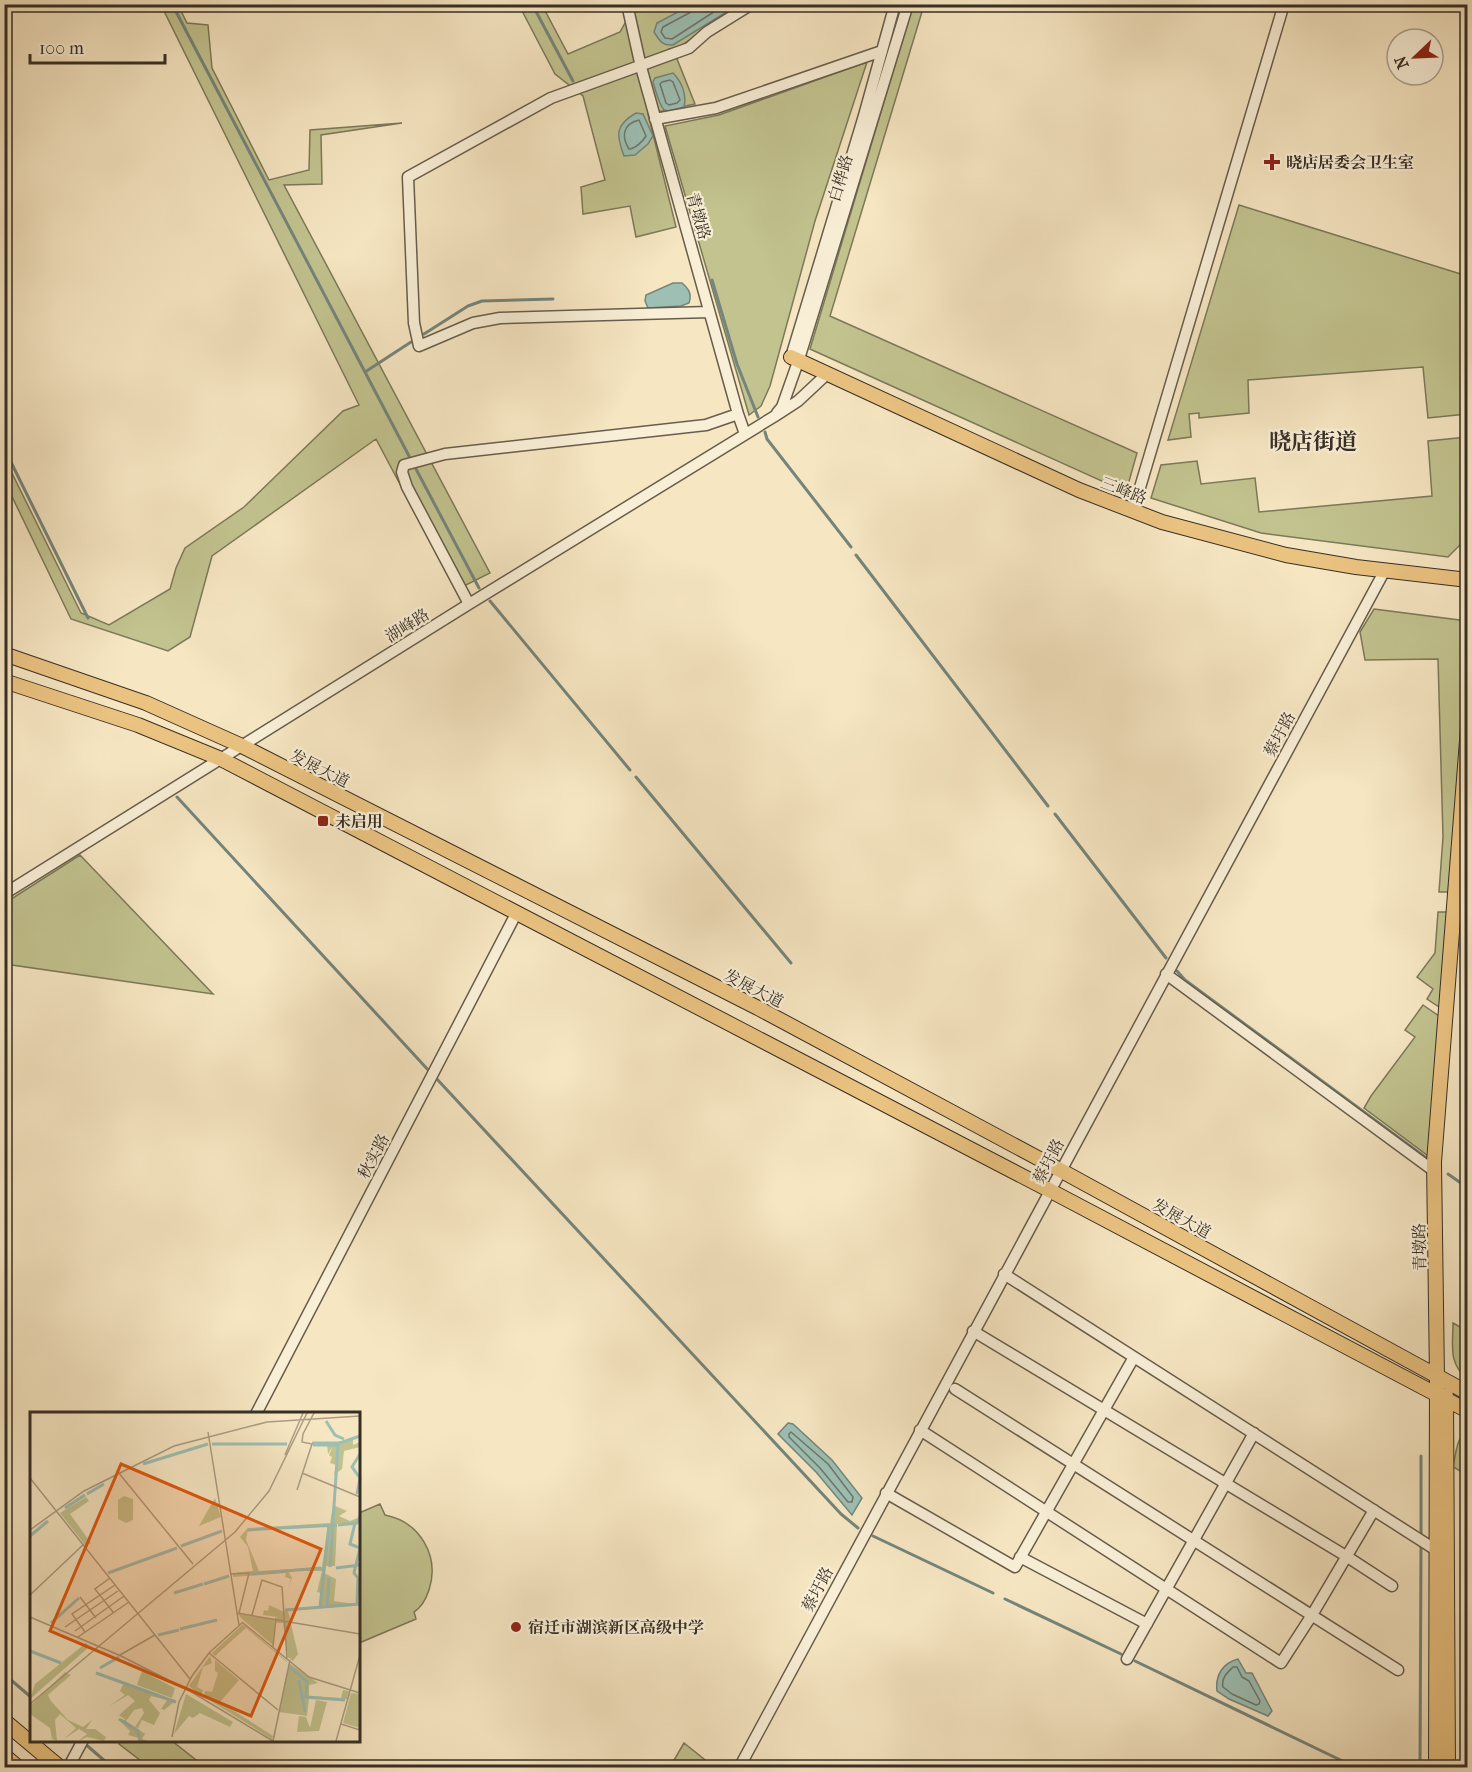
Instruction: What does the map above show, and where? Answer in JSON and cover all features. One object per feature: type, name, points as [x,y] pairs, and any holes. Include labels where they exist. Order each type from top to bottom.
[{"type":"highway","points":[[4,1721],[60,1767]]},
{"type":"highway","points":[[4,1756],[18,1767]]},
{"type":"main road","name":"三峰路","points":[[795,358],[1079,490],[1133,511],[1215,537],[1286,555],[1356,567],[1467,580]]},
{"type":"main road","name":"发展大道","points":[[4,654],[146,703],[242,746],[758,1008],[1467,1393]]},
{"type":"main road","points":[[4,681],[138,724],[221,759],[1049,1190],[1467,1411]]},
{"type":"main road","name":"青墩路","points":[[1448,1767],[1442,1397],[1434,1171],[1467,728]]},
{"type":"main road","name":"青墩路","points":[[1441,1379],[1444,1158],[1467,844]]},
{"type":"main road","name":"青墩路","points":[[1436,1767],[1426,1543],[1442,1397]]},
{"type":"street","name":"青墩路","points":[[627,4],[640,67],[745,434]]},
{"type":"street","points":[[709,312],[500,318],[473,323],[419,346],[414,323],[408,177],[551,98],[688,48],[707,32],[752,4]]},
{"type":"street","name":"白桦路","points":[[795,358],[896,4]]},
{"type":"street","name":"白桦路","points":[[795,358],[909,4]]},
{"type":"street","points":[[1133,511],[1284,4]]},
{"type":"street","points":[[655,119],[716,108],[882,51]]},
{"type":"street","points":[[775,416],[782,407],[795,358]]},
{"type":"street","name":"湖峰路","points":[[4,894],[775,416],[798,401],[828,373]]},
{"type":"street","points":[[470,604],[407,487],[402,472],[404,465],[446,454],[706,425],[738,414]]},
{"type":"street","name":"蔡圩路","points":[[739,1767],[1385,570]]},
{"type":"street","name":"秋实路","points":[[257,1412],[517,912]]},
{"type":"street","points":[[1166,974],[1434,1171]]},
{"type":"street","points":[[1004,1274],[1426,1543]]},
{"type":"street","points":[[974,1331],[1392,1586]]},
{"type":"street","points":[[886,1493],[1015,1567],[1134,1357]]},
{"type":"street","points":[[955,1389],[1398,1670]]},
{"type":"street","points":[[920,1430],[1281,1663],[1374,1510]]},
{"type":"street","points":[[1127,1659],[1254,1433]]},
{"type":"street","points":[[1020,1557],[1147,1624]]},
{"type":"street","points":[[68,1767],[82,1743]]},
{"type":"green space","points":[[161,5],[178,5],[187,23],[208,25],[212,68],[269,180],[309,170],[310,130],[402,123],[321,135],[322,184],[284,185],[490,573],[456,590],[376,439],[212,556],[190,637],[168,651],[71,619],[5,482],[4,457],[81,613],[109,625],[170,589],[185,548],[244,507],[343,411],[359,405]]},
{"type":"green space","points":[[519,5],[542,5],[568,54],[620,32],[635,5],[745,5],[679,47],[669,49],[677,59],[695,104],[648,114],[676,227],[636,237],[630,206],[583,214],[581,187],[605,180],[583,96],[555,74]]},
{"type":"green space","points":[[913,5],[924,5],[830,316],[1137,453],[1126,492],[810,349]]},
{"type":"green space","points":[[867,62],[815,221],[770,386],[761,406],[749,415],[665,126],[719,115]]},
{"type":"green space","points":[[1239,205],[1464,275],[1467,258],[1467,414],[1428,418],[1423,367],[1248,380],[1249,413],[1199,418],[1199,413],[1189,414],[1191,437],[1168,440]]},
{"type":"green space","points":[[1467,437],[1468,501],[1463,542],[1448,557],[1261,533],[1151,498],[1161,465],[1197,461],[1201,484],[1255,478],[1259,512],[1432,496],[1428,441]]},
{"type":"green space","points":[[1374,609],[1467,621],[1451,892],[1439,892],[1443,837],[1438,659],[1365,660],[1360,632]]},
{"type":"green space","points":[[80,855],[213,994],[5,964],[5,903]]},
{"type":"green space","points":[[1438,912],[1450,912],[1442,1009],[1427,999],[1433,989],[1417,977],[1435,953]]},
{"type":"green space","points":[[1423,1005],[1442,1018],[1431,1158],[1364,1108],[1415,1037],[1405,1030]]},
{"type":"green space","points":[[1453,1323],[1467,1331],[1467,1379],[1454,1360]]},
{"type":"green space","points":[[1467,1430],[1467,1475],[1453,1467],[1459,1442]]},
{"type":"green space","points":[[380,1504],[385,1515],[408,1525],[417,1533],[429,1553],[432,1577],[425,1600],[414,1612],[416,1619],[360,1643],[360,1513]]},
{"type":"green space","points":[[120,1742],[173,1742],[205,1767],[149,1767],[119,1744]]},
{"type":"green space","points":[[684,1743],[714,1767],[670,1767]]},
{"type":"water","points":[[693,4],[738,5],[673,45],[666,45],[654,32],[657,23]]},
{"type":"water","points":[[673,73],[683,89],[685,102],[684,107],[669,111],[662,107],[653,82],[655,78]]},
{"type":"water","points":[[636,113],[643,114],[653,136],[648,144],[635,155],[624,156],[619,131],[624,122]]},
{"type":"water","points":[[673,283],[682,283],[686,287],[690,294],[689,303],[681,306],[648,308],[645,301],[646,295]]},
{"type":"water","points":[[788,1423],[793,1424],[832,1460],[862,1498],[852,1515],[816,1472],[778,1434]]},
{"type":"water","points":[[1238,1659],[1246,1673],[1252,1673],[1272,1711],[1268,1716],[1229,1699],[1217,1691],[1217,1680],[1221,1670],[1228,1663]]},
{"type":"waterway","points":[[172,4],[409,456]]},
{"type":"waterway","points":[[532,4],[573,81]]},
{"type":"waterway","points":[[712,280],[737,364],[758,417]]},
{"type":"waterway","points":[[424,334],[468,306],[482,301],[553,299]]},
{"type":"waterway","points":[[365,372],[411,342]]},
{"type":"waterway","points":[[765,432],[767,439],[851,547]]},
{"type":"waterway","points":[[4,448],[88,618]]},
{"type":"waterway","points":[[416,469],[479,588]]},
{"type":"waterway","points":[[856,555],[1048,806]]},
{"type":"waterway","points":[[490,601],[630,770]]},
{"type":"waterway","points":[[636,777],[791,963]]},
{"type":"waterway","points":[[177,797],[430,1072]]},
{"type":"waterway","points":[[1055,814],[1166,958]]},
{"type":"waterway","points":[[1177,971],[1185,980],[1429,1160]]},
{"type":"waterway","points":[[435,1077],[841,1514],[858,1528]]},
{"type":"waterway","points":[[1448,1174],[1468,1188]]},
{"type":"waterway","points":[[1421,1456],[1421,1536]]},
{"type":"waterway","points":[[873,1536],[993,1593]]},
{"type":"waterway","points":[[1420,1768],[1421,1545]]},
{"type":"waterway","points":[[1005,1599],[1121,1654]]},
{"type":"waterway","points":[[1135,1661],[1357,1768]]},
{"type":"waterway","points":[[4,1674],[30,1696]]},
{"type":"waterway","points":[[84,1743],[113,1768]]},
{"type":"place","name":"晓店居委会卫生室","points":[[1272,162]]},
{"type":"place","name":"未启用","points":[[323,821]]},
{"type":"place","name":"宿迁市湖滨新区高级中学","points":[[516,1627]]},
{"type":"district","name":"晓店街道","points":[[1313,441]]}]
